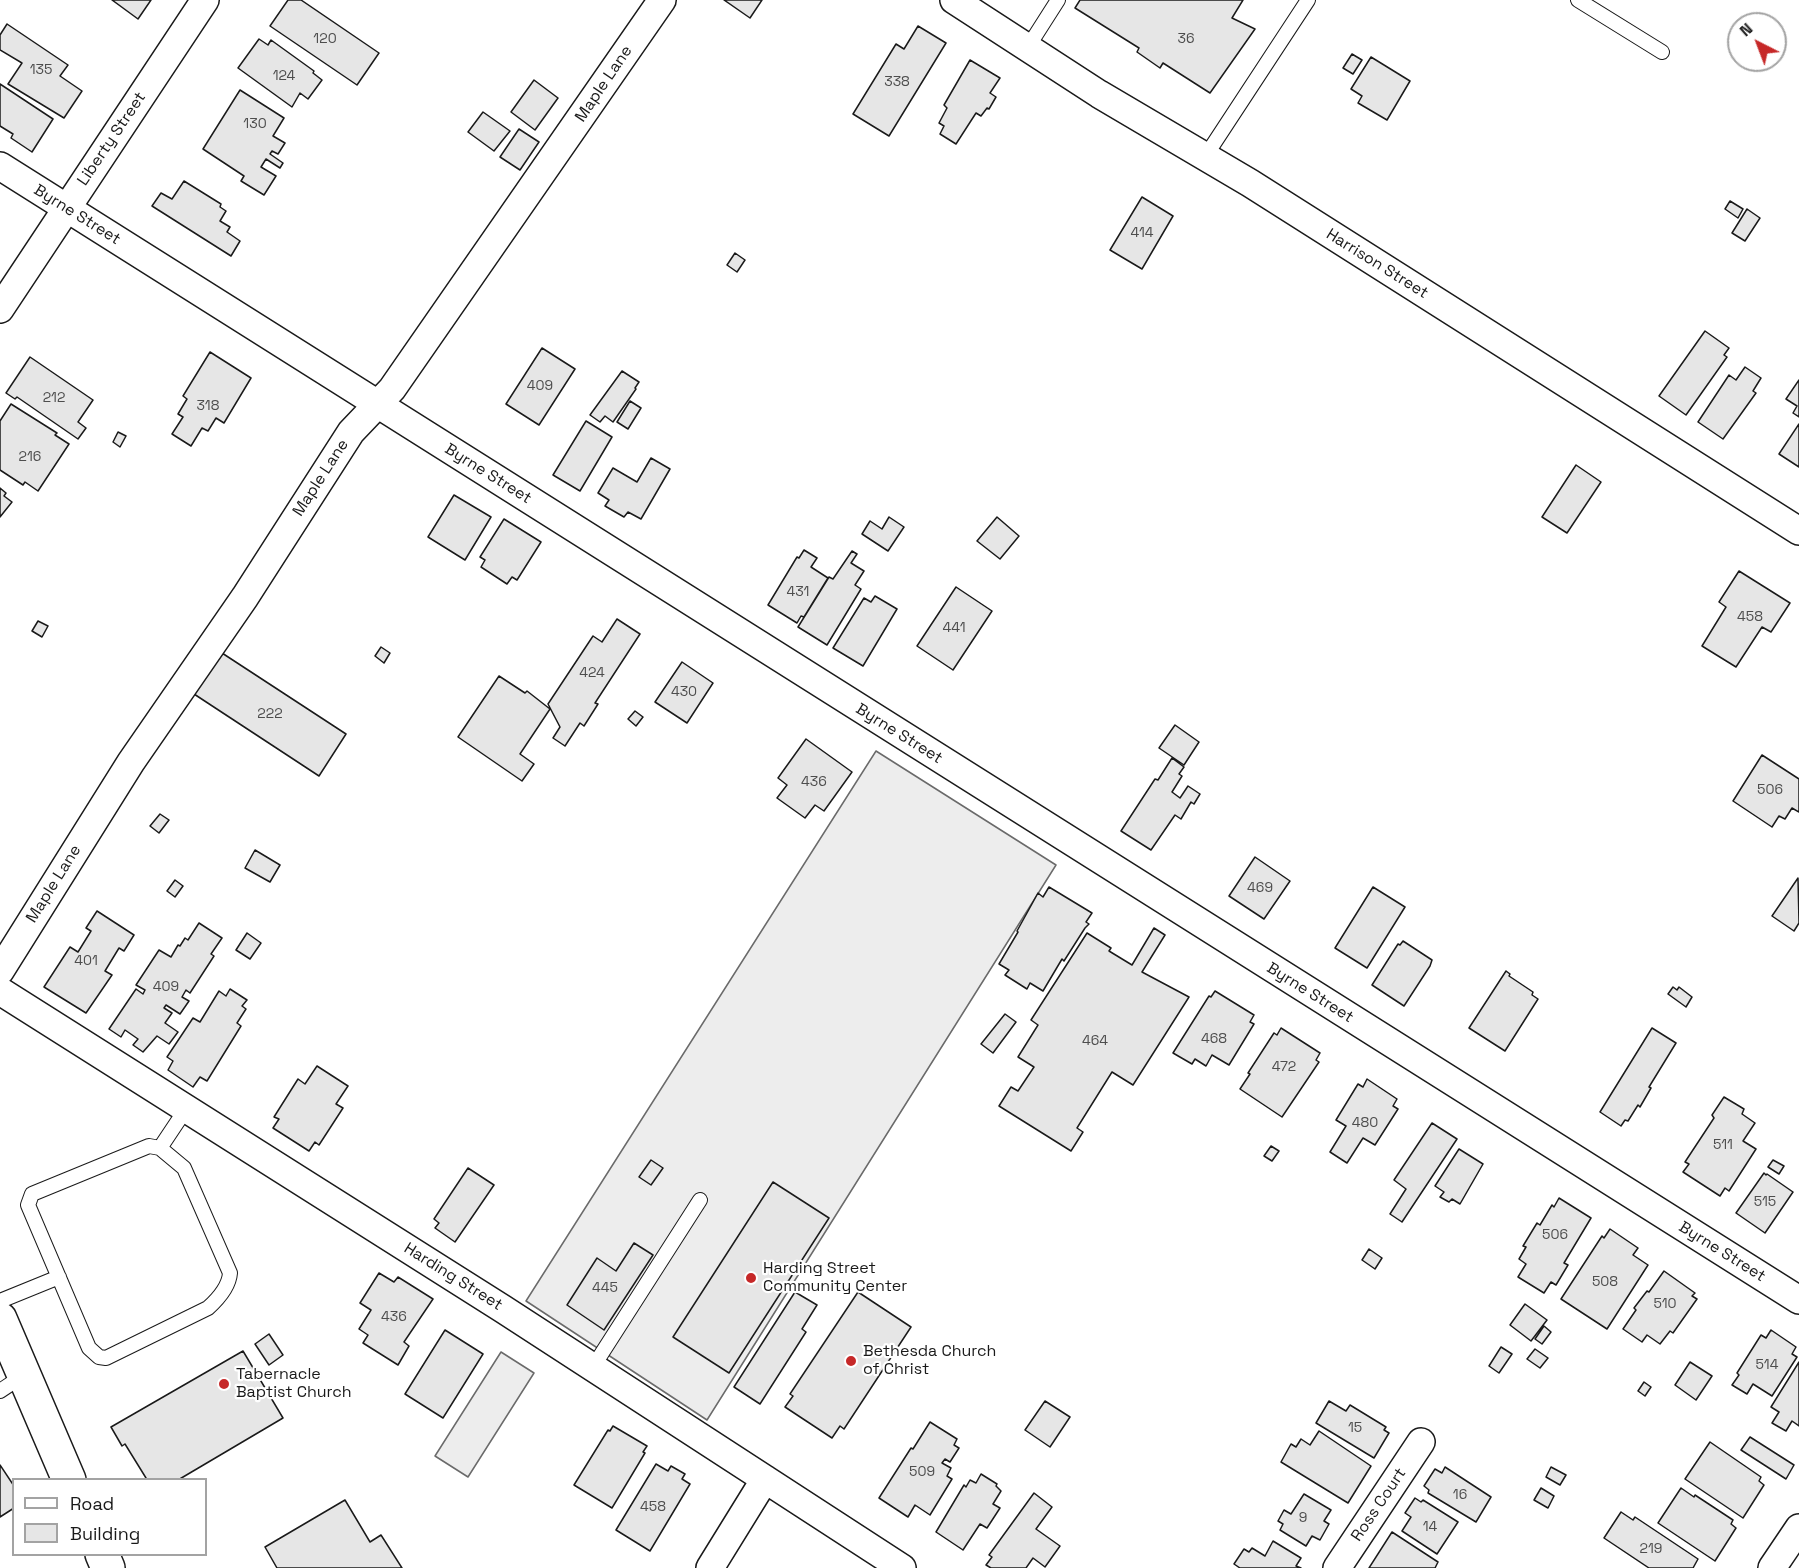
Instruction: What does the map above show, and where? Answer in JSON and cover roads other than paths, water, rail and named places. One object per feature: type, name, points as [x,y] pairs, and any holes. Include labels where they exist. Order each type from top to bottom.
[{"type":"main road","points":[[0,1319],[12,1383],[68,1478]]},
{"type":"street","name":"Liberty Street","points":[[0,309],[205,0]]},
{"type":"street","name":"Maple Lane","points":[[0,971],[131,762],[244,597],[351,432],[392,389],[662,0]]},
{"type":"street","name":"Harrison Street","points":[[970,4],[1028,48],[1099,94],[1250,183],[1799,531]]},
{"type":"street","name":"Byrne Street","points":[[0,166],[1799,1300]]},
{"type":"street","name":"Harding Street","points":[[0,991],[593,1367],[902,1568]]},
{"type":"street","name":"Ross Court","points":[[1337,1568],[1421,1442]]},
{"type":"street","points":[[710,1568],[765,1479]]},
{"type":"street","points":[[1772,1568],[1799,1528]]},
{"type":"lane","points":[[1028,48],[1058,0]]},
{"type":"lane","points":[[1205,157],[1308,0]]},
{"type":"lane","points":[[1578,0],[1662,52]]},
{"type":"lane","points":[[160,1148],[186,1109]]},
{"type":"lane","points":[[148,1146],[160,1148],[184,1168],[230,1273],[230,1280],[208,1308],[106,1358],[99,1358],[89,1348],[59,1277],[28,1209],[32,1194],[148,1146]]},
{"type":"lane","points":[[593,1367],[700,1200]]},
{"type":"lane","points":[[0,1301],[59,1277]]},
{"type":"place","name":"Harding Street Community Center","points":[[751,1278]]},
{"type":"place","name":"Bethesda Church of Christ","points":[[851,1361]]},
{"type":"place","name":"Tabernacle Baptist Church","points":[[224,1384]]}]
